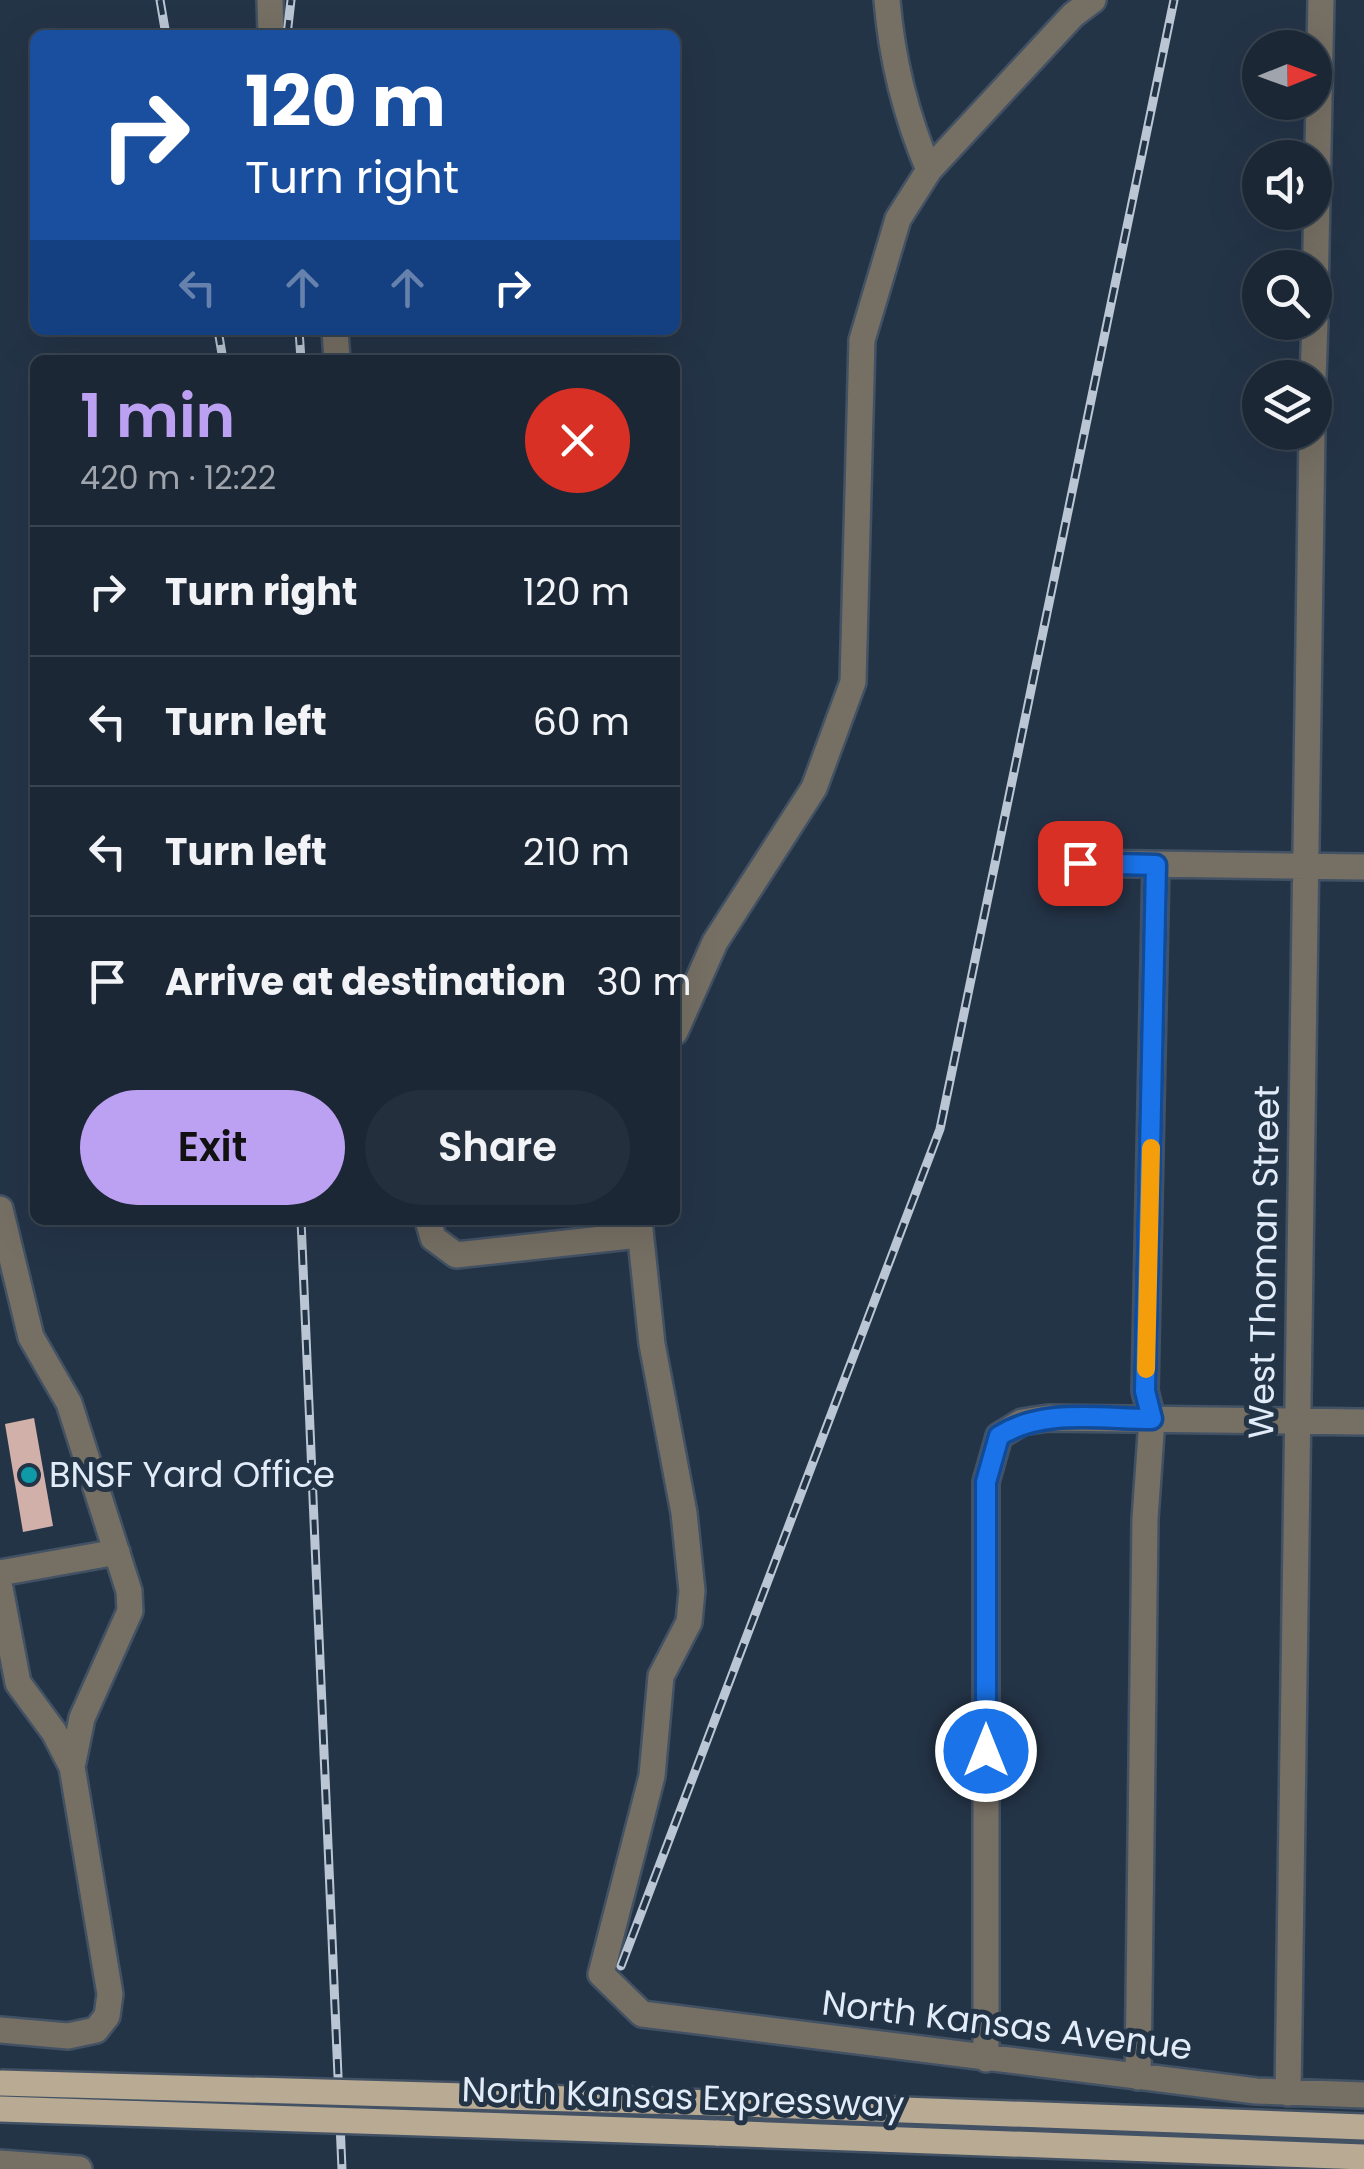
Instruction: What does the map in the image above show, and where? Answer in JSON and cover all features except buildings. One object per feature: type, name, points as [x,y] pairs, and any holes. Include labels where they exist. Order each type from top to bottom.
[{"type":"main road","name":"North Kansas Expressway","points":[[0,2082],[1364,2127]]},
{"type":"main road","name":"North Kansas Expressway","points":[[0,2109],[1364,2157]]},
{"type":"street","points":[[270,0],[270,30]]},
{"type":"street","points":[[888,0],[891,48],[904,103],[929,170]]},
{"type":"street","points":[[680,1021],[715,942],[814,788],[853,682],[862,340],[898,219],[929,170],[1073,16],[1094,0]]},
{"type":"street","points":[[1316,250],[1321,0]]},
{"type":"street","name":"West Thoman Street","points":[[1288,2093],[1312,450]]},
{"type":"street","points":[[1080,863],[1364,867]]},
{"type":"street","points":[[1138,2076],[1145,1519],[1152,1419],[1145,1391],[1156,865]]},
{"type":"street","points":[[0,1209],[31,1337],[69,1403],[129,1591],[130,1611],[82,1718],[72,1767]]},
{"type":"street","points":[[429,1225],[432,1238],[456,1255],[639,1228]]},
{"type":"street","name":"North Kansas Avenue","points":[[639,1228],[692,1591],[689,1622],[662,1676],[652,1776],[601,1974],[642,2014],[1138,2076],[1288,2093],[1364,2096]]},
{"type":"street","points":[[986,2058],[986,1482],[999,1436],[1022,1422],[1048,1418],[1364,1422]]},
{"type":"street","points":[[0,1573],[117,1552]]},
{"type":"street","points":[[0,1588],[18,1682],[54,1732],[72,1767],[110,1994],[106,2016],[96,2030],[68,2036],[0,2030]]},
{"type":"street","points":[[11,2165],[79,2169]]},
{"type":"railway","points":[[160,0],[165,30]]},
{"type":"railway","points":[[288,30],[291,0]]},
{"type":"railway","points":[[621,1966],[940,1129],[1174,0]]},
{"type":"railway","points":[[219,335],[222,355]]},
{"type":"railway","points":[[299,335],[301,355]]},
{"type":"railway","points":[[301,1225],[342,2169]]},
{"type":"slow traffic","points":[[1146,1369],[1151,1148]]},
{"type":"place","name":"BNSF Yard Office","points":[[29,1475]]},
{"type":"route","points":[[986,1751],[986,1482],[999,1436],[1022,1422],[1048,1418],[1152,1419],[1145,1391],[1156,865],[1080,863]]}]
